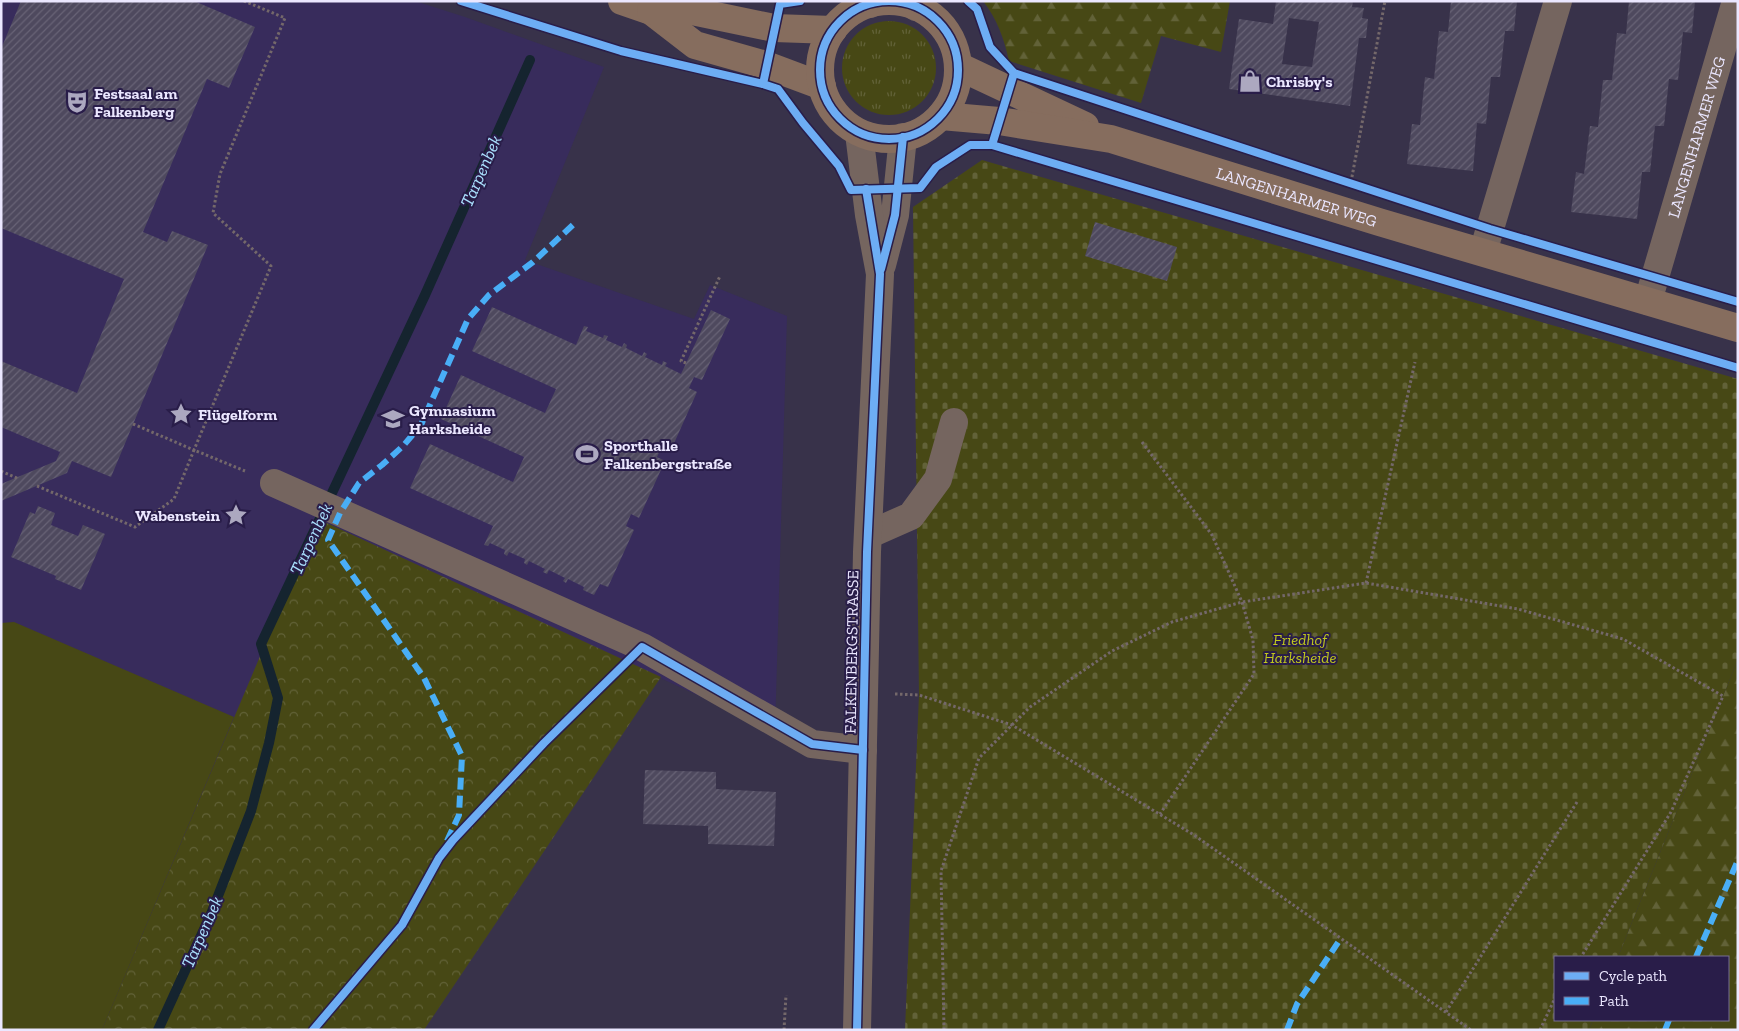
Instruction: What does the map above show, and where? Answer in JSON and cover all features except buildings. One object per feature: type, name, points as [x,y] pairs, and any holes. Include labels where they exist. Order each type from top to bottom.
[{"type":"main road","points":[[622,1],[651,11],[695,44],[766,65],[822,86]]},
{"type":"main road","points":[[871,2],[915,4],[941,24],[950,37],[956,51],[958,66],[957,84],[951,102],[941,116],[928,128],[912,136],[894,140],[876,138],[859,133],[844,123],[832,109],[824,94],[820,76],[821,58],[825,43],[843,19],[871,2]]},
{"type":"main road","points":[[651,11],[692,11],[774,28],[833,30]]},
{"type":"main road","name":"LANGENHARMER WEG","points":[[958,66],[1112,139]]},
{"type":"main road","name":"LANGENHARMER WEG","points":[[941,116],[999,121],[1112,139],[1738,328]]},
{"type":"street","points":[[1484,252],[1558,1]]},
{"type":"street","name":"LANGENHARMER WEG","points":[[1648,301],[1736,1]]},
{"type":"street","name":"FALKENBERGSTRASSE","points":[[859,133],[880,274]]},
{"type":"street","name":"FALKENBERGSTRASSE","points":[[857,1030],[867,552],[880,274],[895,216],[903,137]]},
{"type":"street","points":[[868,535],[911,516],[938,479],[954,422]]},
{"type":"street","points":[[274,483],[642,647],[812,744],[864,750]]},
{"type":"path","points":[[37,486],[136,527],[174,499],[271,266],[213,213],[220,174],[285,18],[244,1]]},
{"type":"path","points":[[1346,211],[1386,1]]},
{"type":"path","points":[[686,363],[681,361],[720,276]]},
{"type":"path","points":[[1366,583],[1416,362]]},
{"type":"path","points":[[133,424],[274,483]]},
{"type":"path","points":[[1142,442],[1212,535],[1242,602],[1253,640],[1254,674],[1160,814]]},
{"type":"path","points":[[1,471],[17,478]]},
{"type":"path","points":[[944,1030],[941,871],[979,758],[1030,707],[1112,651],[1172,622],[1242,602],[1366,583],[1518,609],[1623,638],[1723,696],[1671,812],[1582,956]]},
{"type":"path","points":[[864,693],[919,695],[1012,724],[1194,835],[1471,1030]]},
{"type":"path","points":[[1446,1012],[1577,802]]},
{"type":"path","points":[[784,1030],[786,995]]},
{"type":"path","points":[[1540,1030],[1554,1000]]},
{"type":"shaded area","name":"Gymnasium Harksheide","points":[[1,1],[415,1],[604,67],[525,260],[694,319],[710,285],[787,316],[775,731],[319,520],[102,1030],[1,1030]]},
{"type":"green space","points":[[983,1],[1230,1],[1221,52],[1161,36],[1141,103],[1009,61],[999,29]]},
{"type":"green space","points":[[889,21],[907,25],[922,35],[932,50],[936,68],[932,86],[922,101],[907,111],[889,115],[871,111],[856,101],[846,86],[842,68],[846,50],[856,35],[871,25]]},
{"type":"green space","name":"Friedhof Harksheide","points":[[982,160],[1738,379],[1738,659],[1618,956],[1554,956],[1554,1021],[1593,1021],[1589,1030],[905,1030],[919,695],[913,207]]},
{"type":"green space","points":[[318,519],[661,677],[424,1030],[102,1030]]},
{"type":"green space","points":[[14,622],[234,717],[102,1030],[1,1030],[1,623]]},
{"type":"green space","points":[[1738,659],[1738,1030],[1589,1030],[1593,1021],[1729,1021],[1729,956],[1618,956]]},
{"type":"waterway","name":"Tarpenbek","points":[[158,1030],[211,914],[251,811],[269,743],[278,698],[261,644],[425,295],[530,60]]},
{"type":"marked path","points":[[447,841],[459,815],[462,756],[424,678],[328,540],[340,513],[359,483],[403,446],[421,425],[468,319],[489,295],[533,262],[575,223]]},
{"type":"marked path","points":[[1696,956],[1738,860]]},
{"type":"marked path","points":[[1287,1030],[1297,1004],[1341,938]]},
{"type":"marked path","points":[[1665,1030],[1669,1021]]},
{"type":"cycle path","points":[[461,1],[621,51],[763,84]]},
{"type":"cycle path","points":[[800,1],[780,4],[763,84],[778,89],[803,123],[839,166],[851,190],[920,188],[936,167],[970,145],[992,145],[1014,73]]},
{"type":"cycle path","points":[[889,1],[915,6],[938,21],[953,44],[958,70],[953,96],[938,119],[915,134],[889,139],[863,134],[840,119],[825,96],[820,70],[825,44],[840,21],[863,6],[889,1]]},
{"type":"cycle path","points":[[968,1],[977,9],[990,47],[1014,73],[1490,229],[1738,302]]},
{"type":"cycle path","points":[[881,269],[895,215],[903,137]]},
{"type":"cycle path","points":[[992,145],[1738,368]]},
{"type":"cycle path","points":[[857,1030],[867,552],[880,274],[866,189]]},
{"type":"cycle path","points":[[313,1030],[402,925],[439,858],[453,840],[544,743],[642,647],[812,744],[863,750]]},
{"type":"place","name":"Chrisby's","points":[[1250,81]]},
{"type":"place","name":"Festsaal am Falkenberg","points":[[77,102]]},
{"type":"place","name":"Flügelform","points":[[181,414]]},
{"type":"place","name":"Gymnasium Harksheide","points":[[393,419]]},
{"type":"place","name":"Sporthalle Falkenbergstraße","points":[[587,454]]},
{"type":"place","name":"Wabenstein","points":[[236,515]]}]
